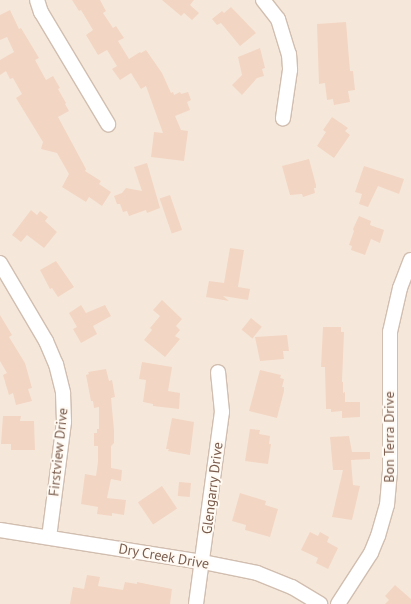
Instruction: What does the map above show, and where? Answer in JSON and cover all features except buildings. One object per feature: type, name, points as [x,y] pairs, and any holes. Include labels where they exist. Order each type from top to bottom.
[{"type":"street","points":[[37,0],[41,12],[108,124]]},
{"type":"street","points":[[263,0],[278,19],[289,54],[290,70],[283,118]]},
{"type":"street","name":"Bon Terra Drive","points":[[338,604],[371,553],[378,536],[387,505],[390,472],[390,332],[400,288],[411,260]]},
{"type":"street","name":"Firstview Drive","points":[[0,263],[46,341],[56,364],[63,393],[64,422],[49,537]]},
{"type":"street","name":"Glengarry Drive","points":[[196,604],[203,562],[222,412],[218,372]]},
{"type":"street","name":"Dry Creek Drive","points":[[0,530],[203,562],[257,573],[292,587],[320,604]]},
{"type":"shaded area","points":[[0,0],[411,0],[411,604],[0,604]]}]
